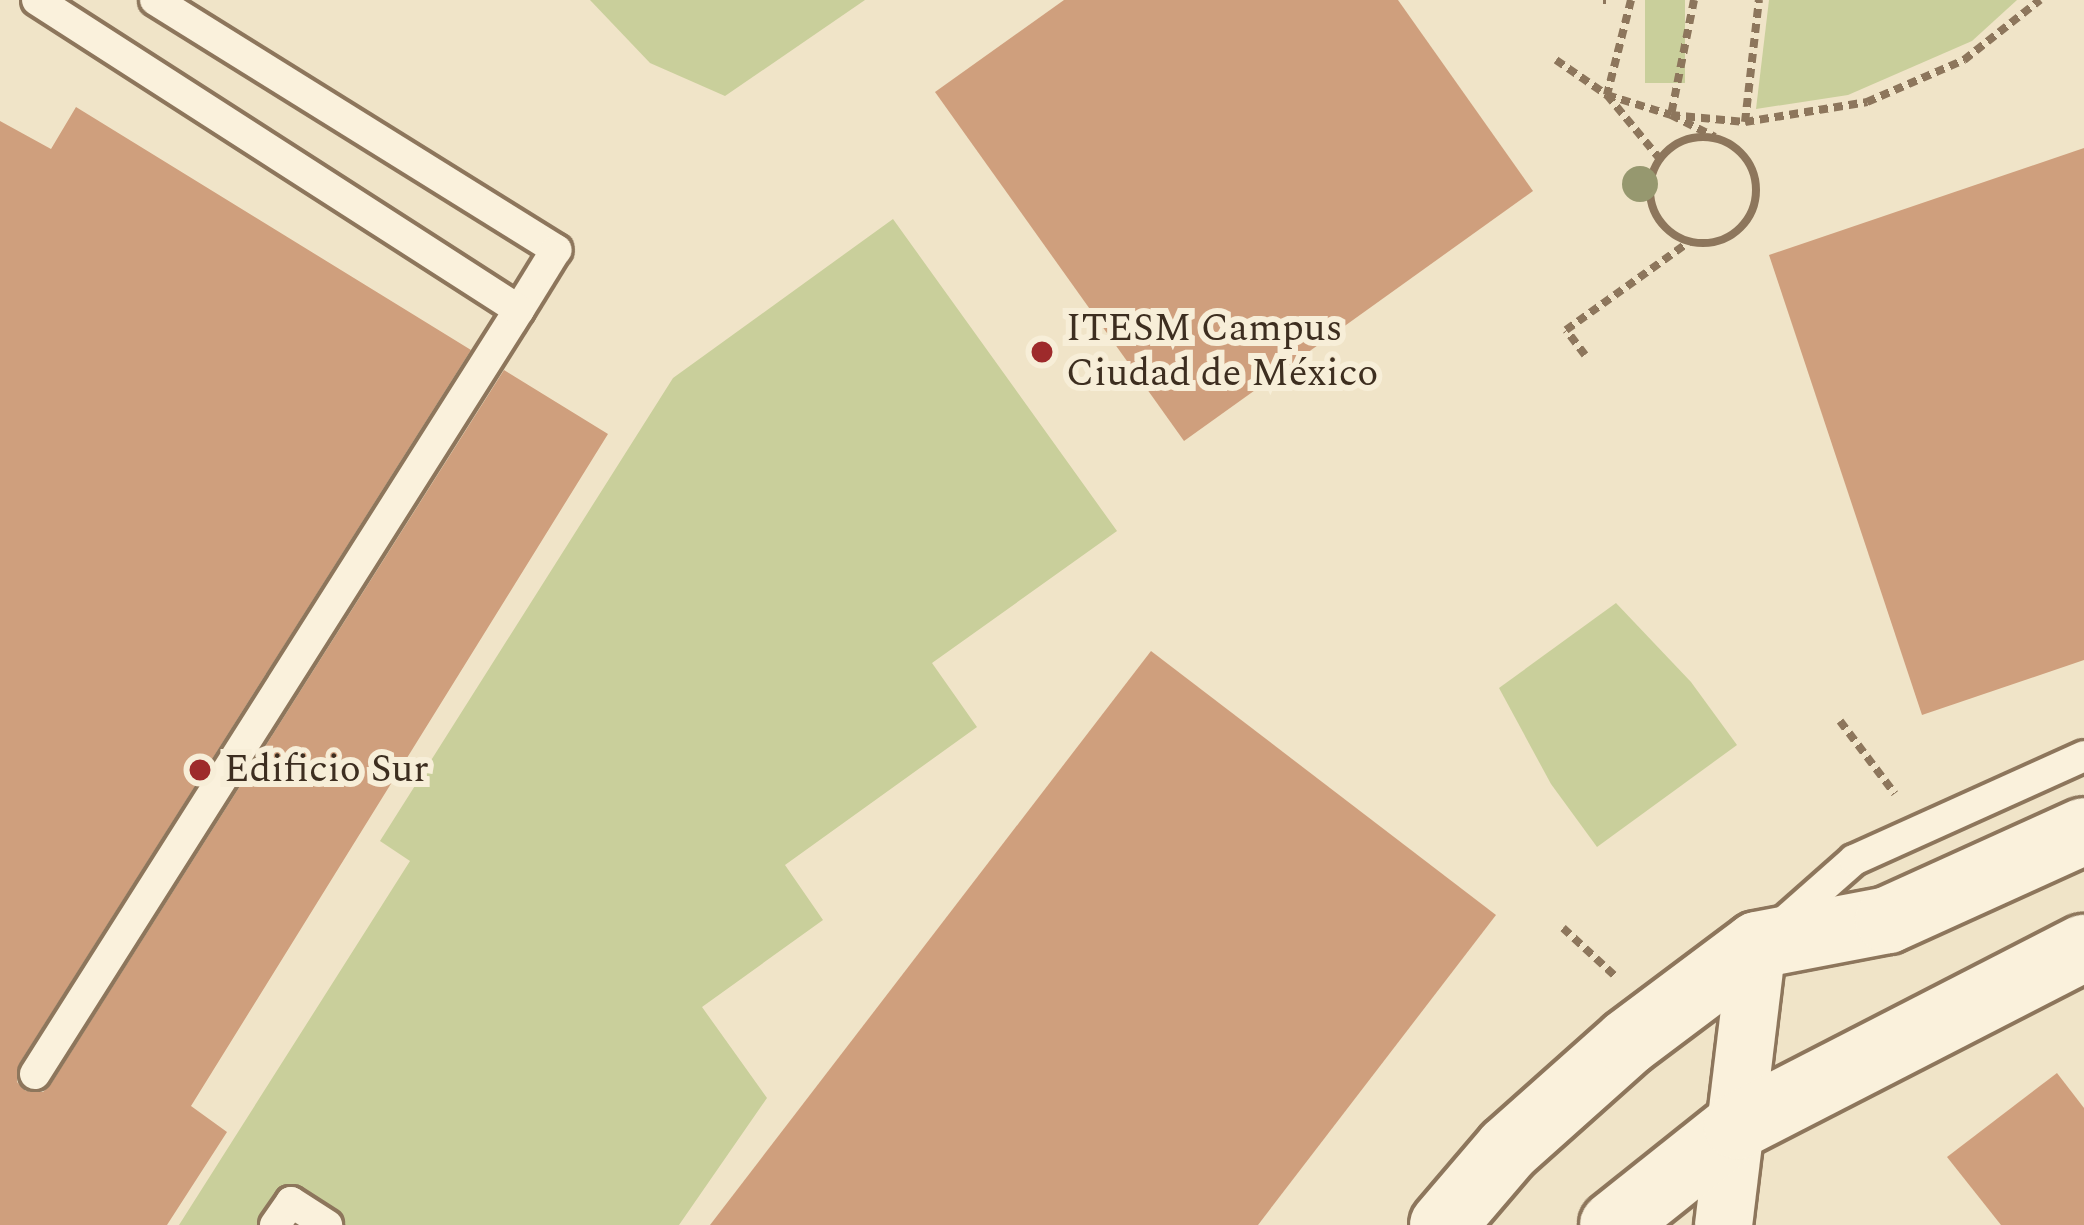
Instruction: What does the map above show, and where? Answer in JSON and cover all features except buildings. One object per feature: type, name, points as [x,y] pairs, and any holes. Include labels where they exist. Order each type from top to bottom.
[{"type":"street","points":[[1443,1225],[1508,1149],[1559,1103],[1628,1042],[1757,945],[1888,920],[2084,831]]},
{"type":"street","points":[[1723,1225],[1757,945]]},
{"type":"street","points":[[1613,1225],[1737,1126],[2084,948]]},
{"type":"lane","points":[[37,0],[519,310]]},
{"type":"lane","points":[[35,1074],[556,250],[154,0]]},
{"type":"lane","points":[[1757,945],[1854,860],[2084,756]]},
{"type":"lane","points":[[275,1225],[291,1202],[327,1225]]},
{"type":"path","points":[[1607,95],[1631,0]]},
{"type":"path","points":[[1671,115],[1694,0]]},
{"type":"path","points":[[1745,122],[1760,0]]},
{"type":"path","points":[[1671,115],[1745,122],[1867,102],[1964,60],[2041,0]]},
{"type":"path","points":[[1556,60],[1607,95],[1660,160]]},
{"type":"path","points":[[1607,95],[1671,115],[1724,142],[1751,165],[1756,201],[1737,232],[1722,240],[1689,242],[1674,234],[1653,208],[1653,175],[1660,160],[1689,140],[1724,142]]},
{"type":"path","points":[[1585,356],[1566,330],[1689,242]]},
{"type":"path","points":[[1840,721],[1922,829]]},
{"type":"green space","points":[[590,0],[865,0],[725,96],[650,63]]},
{"type":"green space","points":[[1645,0],[1685,0],[1685,83],[1645,83]]},
{"type":"green space","points":[[1769,0],[2017,0],[1972,41],[1848,95],[1756,109]]},
{"type":"green space","points":[[893,219],[1117,531],[932,663],[977,727],[785,865],[823,920],[702,1007],[767,1098],[679,1225],[179,1225],[410,861],[380,841],[673,378]]},
{"type":"green space","points":[[1616,603],[1691,682],[1737,745],[1597,847],[1551,784],[1499,688]]},
{"type":"place","name":"ITESM Campus Ciudad de México","points":[[1042,352]]},
{"type":"place","name":"Edificio Sur","points":[[200,770]]}]
